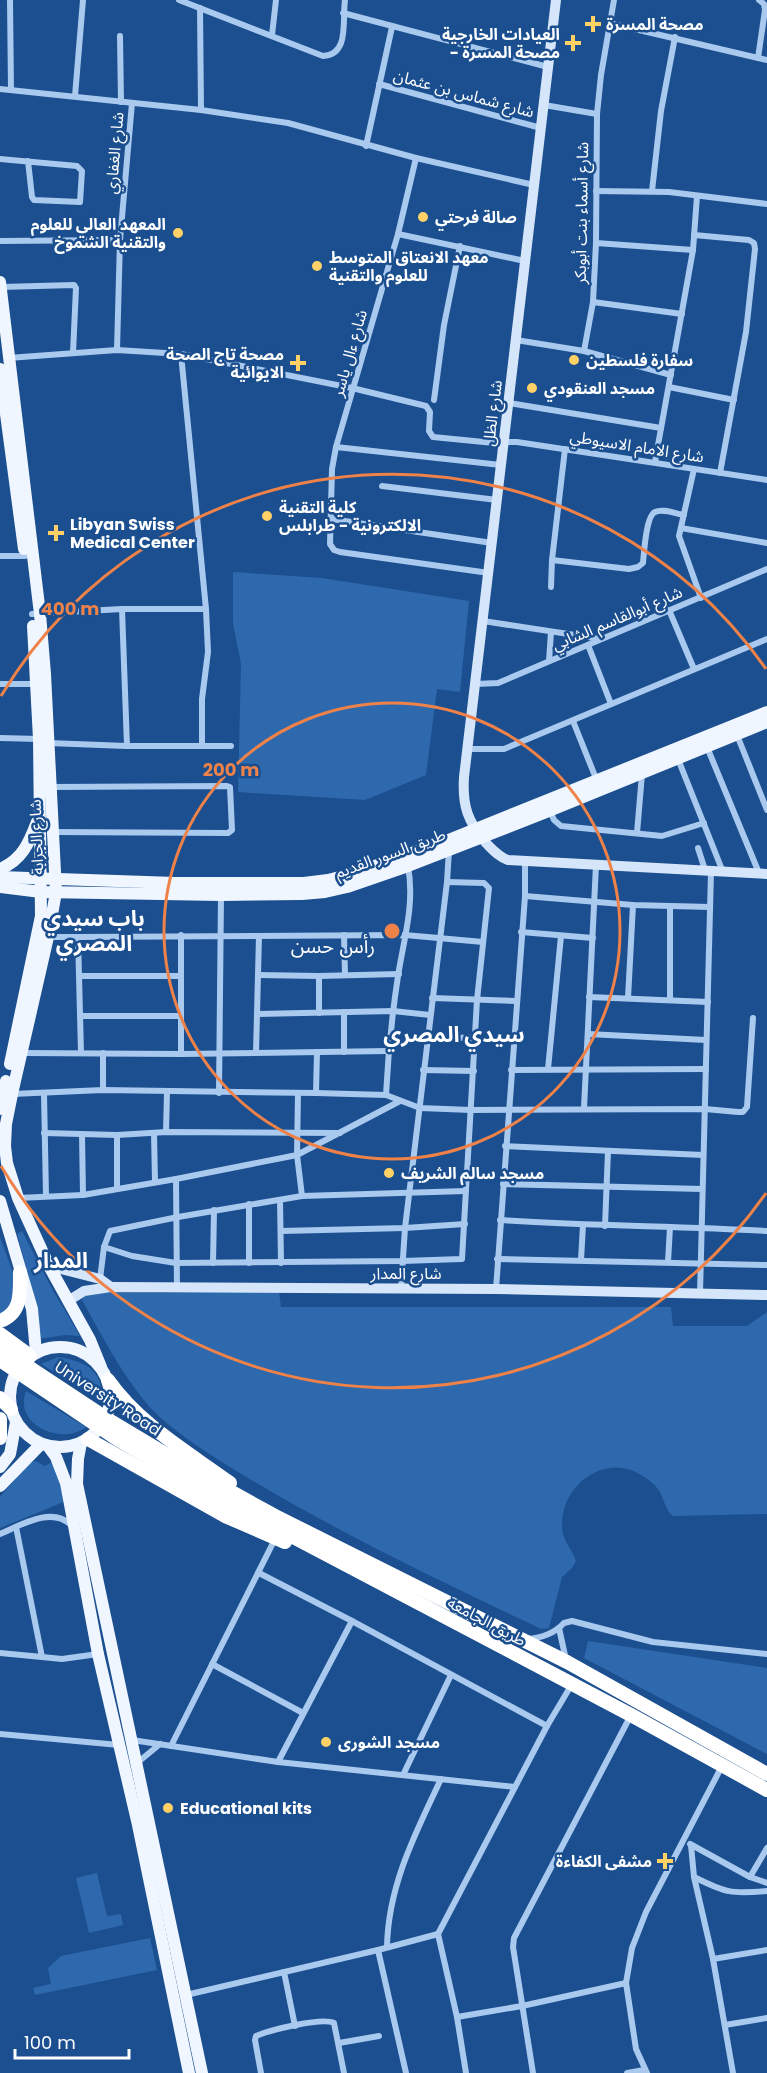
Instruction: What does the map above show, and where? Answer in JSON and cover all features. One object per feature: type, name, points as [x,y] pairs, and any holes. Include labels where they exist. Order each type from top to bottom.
[{"type":"highway","points":[[0,1321],[13,1314],[18,1306],[20,1272]]},
{"type":"highway","points":[[0,1334],[33,1354]]},
{"type":"highway","name":"University Road","points":[[0,1348],[195,1478]]},
{"type":"highway","name":"University Road","points":[[0,1360],[117,1438],[195,1478]]},
{"type":"highway","points":[[105,1374],[121,1398],[156,1432],[275,1516]]},
{"type":"highway","points":[[0,1398],[13,1415]]},
{"type":"highway","points":[[0,1419],[0,1438]]},
{"type":"highway","points":[[84,1441],[225,1516],[278,1535]]},
{"type":"highway","points":[[195,1478],[278,1535]]},
{"type":"highway","name":"طريق الجامعة","points":[[195,1478],[567,1662],[767,1774]]},
{"type":"highway","name":"طريق الجامعة","points":[[278,1535],[325,1554],[631,1715],[767,1790]]},
{"type":"main road","name":"شارع الجرابة","points":[[0,282],[4,364],[2,400],[36,614],[37,684],[51,787],[55,886],[48,937],[6,1124],[5,1146],[18,1198],[49,1266],[90,1340],[105,1374]]},
{"type":"main road","name":"شارع الجرابة","points":[[0,1109],[39,930],[40,815],[44,741],[24,470],[4,364]]},
{"type":"main road","name":"طريق السور القديم","points":[[55,886],[221,895],[302,894],[347,887],[449,850],[478,833],[597,781],[767,712]]},
{"type":"main road","name":"طريق السور القديم","points":[[0,887],[320,881],[355,873],[446,841],[549,811],[767,722]]},
{"type":"main road","points":[[0,869],[9,866],[25,850],[40,815]]},
{"type":"main road","name":"طريق السور القديم","points":[[0,877],[41,886]]},
{"type":"main road","points":[[0,1201],[32,1309],[33,1354]]},
{"type":"main road","points":[[12,1241],[15,1229],[20,1226],[27,1226],[33,1230]]},
{"type":"main road","points":[[0,1467],[10,1454],[13,1415],[9,1394],[12,1380],[19,1366],[33,1354],[50,1347],[72,1348],[91,1357],[105,1374],[111,1396],[108,1413],[100,1427],[84,1441],[59,1447],[44,1445]]},
{"type":"main road","points":[[13,1415],[22,1431],[44,1445],[56,1457],[66,1483],[98,1654],[138,1825],[189,2073]]},
{"type":"main road","points":[[84,1441],[78,1459],[77,1484],[202,2073]]},
{"type":"main road","points":[[0,1486],[44,1445]]},
{"type":"street","points":[[10,0],[12,90]]},
{"type":"street","points":[[75,96],[83,0]]},
{"type":"street","points":[[178,0],[323,56],[338,51],[342,43],[345,0]]},
{"type":"street","points":[[272,35],[276,0]]},
{"type":"street","name":"شارع الظل","points":[[478,833],[466,813],[464,786],[555,0]]},
{"type":"street","name":"شارع أسماء بنت أبوبكر","points":[[584,351],[593,302],[597,114],[614,0]]},
{"type":"street","points":[[758,58],[765,10],[764,4],[759,0]]},
{"type":"street","points":[[200,8],[201,110]]},
{"type":"street","points":[[344,13],[548,68]]},
{"type":"street","points":[[609,23],[767,60]]},
{"type":"street","points":[[366,146],[392,27]]},
{"type":"street","points":[[120,36],[121,102]]},
{"type":"street","points":[[652,191],[662,101],[675,37]]},
{"type":"street","name":"شارع شماس بن عثمان","points":[[379,84],[541,128]]},
{"type":"street","points":[[0,89],[201,110],[288,123],[366,146],[534,185]]},
{"type":"street","name":"شارع الغفاري","points":[[117,350],[120,240],[132,103]]},
{"type":"street","points":[[544,105],[597,114]]},
{"type":"street","name":"شارع ءال ياسر","points":[[416,158],[398,234],[336,447],[332,469],[330,544],[334,550],[340,552],[489,573]]},
{"type":"street","points":[[0,159],[28,161],[77,166],[81,168],[80,202],[34,200],[28,161]]},
{"type":"street","points":[[596,191],[652,191],[767,204]]},
{"type":"street","points":[[655,462],[693,250],[697,196]]},
{"type":"street","points":[[398,234],[525,261]]},
{"type":"street","points":[[694,235],[749,240],[754,243],[746,332],[720,472]]},
{"type":"street","points":[[0,241],[120,240]]},
{"type":"street","points":[[596,243],[693,250]]},
{"type":"street","points":[[434,400],[444,325],[460,246]]},
{"type":"street","points":[[1,287],[74,285],[76,288],[73,353]]},
{"type":"street","points":[[593,302],[682,314]]},
{"type":"street","points":[[516,340],[584,351],[671,375]]},
{"type":"street","points":[[4,364],[73,353],[117,350],[181,354],[352,388]]},
{"type":"street","points":[[181,354],[206,609],[208,652],[202,699],[202,746]]},
{"type":"street","points":[[669,387],[734,400]]},
{"type":"street","name":"شارع الامام الاسيوطي","points":[[352,388],[426,406],[430,412],[429,431],[433,437],[504,444],[510,441],[767,480]]},
{"type":"street","points":[[509,403],[662,428]]},
{"type":"street","points":[[336,447],[501,465]]},
{"type":"street","points":[[551,587],[565,449]]},
{"type":"street","points":[[694,469],[679,536],[701,598]]},
{"type":"street","points":[[382,486],[497,500]]},
{"type":"street","points":[[552,560],[629,569],[638,567],[643,563],[651,515],[662,511],[684,515]]},
{"type":"street","points":[[331,519],[492,543]]},
{"type":"street","points":[[681,528],[767,543]]},
{"type":"street","points":[[0,556],[25,556]]},
{"type":"street","name":"شارع أبوالقاسم الشابي","points":[[476,684],[498,683],[767,569]]},
{"type":"street","points":[[36,614],[122,609],[206,609]]},
{"type":"street","points":[[122,609],[127,746]]},
{"type":"street","points":[[669,610],[693,669]]},
{"type":"street","points":[[483,621],[603,640]]},
{"type":"street","points":[[549,661],[551,632]]},
{"type":"street","points":[[468,749],[504,749],[767,639]]},
{"type":"street","points":[[588,645],[611,704]]},
{"type":"street","points":[[0,684],[37,684]]},
{"type":"street","points":[[573,721],[597,781]]},
{"type":"street","points":[[737,735],[767,810]]},
{"type":"street","points":[[0,738],[127,746],[231,746]]},
{"type":"street","points":[[478,833],[508,861],[763,874],[707,747]]},
{"type":"street","points":[[678,759],[723,872]]},
{"type":"street","points":[[637,833],[642,774]]},
{"type":"street","points":[[51,787],[227,786],[230,787],[232,830],[228,833],[52,832]]},
{"type":"street","points":[[549,811],[561,826],[662,836],[704,823]]},
{"type":"street","points":[[698,848],[708,872],[710,907],[700,1293]]},
{"type":"street","points":[[401,1287],[405,1228],[449,850]]},
{"type":"street","points":[[496,1288],[496,1260],[525,896],[525,861]]},
{"type":"street","points":[[584,1108],[596,865]]},
{"type":"street","points":[[386,1095],[393,1011],[411,895],[408,866]]},
{"type":"street","points":[[104,1247],[132,1256],[176,1263],[402,1261],[461,1259],[463,1257],[477,1000],[488,885],[447,882]]},
{"type":"street","points":[[219,1093],[221,895]]},
{"type":"street","points":[[525,896],[710,907]]},
{"type":"street","points":[[628,998],[633,904]]},
{"type":"street","points":[[670,906],[670,1000]]},
{"type":"street","points":[[521,932],[593,938]]},
{"type":"street","points":[[181,935],[182,1054]]},
{"type":"street","points":[[48,937],[405,935],[483,942]]},
{"type":"street","points":[[256,1053],[259,936]]},
{"type":"street","points":[[345,936],[345,975]]},
{"type":"street","points":[[548,1069],[561,936]]},
{"type":"street","points":[[78,937],[81,1053]]},
{"type":"street","points":[[258,975],[399,974]]},
{"type":"street","points":[[80,976],[181,976]]},
{"type":"street","points":[[319,976],[319,1012]]},
{"type":"street","points":[[589,997],[708,1002]]},
{"type":"street","points":[[432,998],[516,1001]]},
{"type":"street","points":[[258,1014],[393,1011],[430,1015]]},
{"type":"street","points":[[344,1012],[345,1052]]},
{"type":"street","points":[[80,1016],[181,1016]]},
{"type":"street","points":[[12,1094],[103,1090],[316,1093],[386,1095],[420,1108],[508,1111],[584,1108],[705,1108],[743,1112],[747,1107],[753,1018]]},
{"type":"street","points":[[588,1034],[706,1040]]},
{"type":"street","points":[[427,1037],[475,1038]]},
{"type":"street","points":[[21,1053],[182,1054],[388,1051]]},
{"type":"street","points":[[316,1093],[317,1052]]},
{"type":"street","points":[[102,1053],[103,1090]]},
{"type":"street","points":[[511,1070],[706,1069]]},
{"type":"street","points":[[423,1070],[474,1071]]},
{"type":"street","points":[[166,1132],[167,1092]]},
{"type":"street","points":[[298,1093],[297,1155],[302,1196]]},
{"type":"street","points":[[44,1094],[45,1196]]},
{"type":"street","points":[[18,1198],[83,1194],[117,1189],[297,1155],[400,1101]]},
{"type":"street","points":[[44,1133],[117,1135],[166,1132],[342,1133]]},
{"type":"street","points":[[154,1133],[155,1182]]},
{"type":"street","points":[[82,1134],[83,1194]]},
{"type":"street","points":[[117,1135],[117,1189]]},
{"type":"street","points":[[505,1146],[704,1155]]},
{"type":"street","points":[[605,1226],[608,1150]]},
{"type":"street","points":[[176,1179],[177,1288]]},
{"type":"street","points":[[503,1184],[702,1189]]},
{"type":"street","points":[[100,1279],[104,1247],[110,1231],[214,1210],[302,1196],[466,1191]]},
{"type":"street","points":[[280,1200],[282,1263]]},
{"type":"street","points":[[249,1204],[249,1263]]},
{"type":"street","points":[[213,1263],[214,1210]]},
{"type":"street","points":[[500,1221],[767,1231]]},
{"type":"street","points":[[281,1231],[465,1224]]},
{"type":"street","points":[[581,1260],[583,1225]]},
{"type":"street","points":[[668,1262],[670,1227]]},
{"type":"street","points":[[496,1260],[767,1264]]},
{"type":"street","points":[[49,1266],[100,1279],[111,1287]]},
{"type":"street","name":"شارع المدار","points":[[68,1301],[84,1291],[111,1287],[496,1288],[767,1295]]},
{"type":"street","points":[[0,1534],[48,1516],[65,1519],[75,1530]]},
{"type":"street","points":[[16,1527],[42,1657]]},
{"type":"street","points":[[171,1746],[278,1535]]},
{"type":"street","points":[[259,1573],[547,1726]]},
{"type":"street","points":[[278,1762],[352,1621]]},
{"type":"street","points":[[524,1640],[540,1638],[564,1623],[579,1622],[611,1633],[653,1642],[767,1653]]},
{"type":"street","points":[[559,1628],[567,1662]]},
{"type":"street","points":[[0,1653],[62,1659],[98,1654]]},
{"type":"street","points":[[212,1664],[303,1713]]},
{"type":"street","points":[[403,1775],[451,1675]]},
{"type":"street","points":[[466,2073],[457,2017],[438,1934],[547,1726],[572,1684]]},
{"type":"street","points":[[533,2073],[513,1947],[514,1938],[631,1715]]},
{"type":"street","points":[[0,1734],[119,1745]]},
{"type":"street","points":[[132,1740],[278,1762],[515,1787]]},
{"type":"street","points":[[137,1763],[160,1744]]},
{"type":"street","points":[[627,2073],[646,2071],[636,2049],[626,1983],[637,1930],[723,1765]]},
{"type":"street","points":[[387,1947],[390,1907],[403,1863],[441,1779]]},
{"type":"street","points":[[684,1840],[767,1883]]},
{"type":"street","points":[[691,1845],[694,1876],[713,1959],[733,2073]]},
{"type":"street","points":[[750,1876],[767,1848]]},
{"type":"street","points":[[694,1876],[730,1893],[767,1891]]},
{"type":"street","points":[[186,1995],[438,1934]]},
{"type":"street","points":[[378,1950],[406,2073]]},
{"type":"street","points":[[713,1959],[767,1950]]},
{"type":"street","points":[[285,1972],[295,2026]]},
{"type":"street","points":[[457,2017],[522,2006],[626,1983]]},
{"type":"street","points":[[725,2025],[767,2018]]},
{"type":"street","points":[[261,2073],[256,2036],[295,2026],[332,2021],[339,2043],[344,2073]]},
{"type":"street","points":[[339,2043],[379,2036]]},
{"type":"shaded area","points":[[233,572],[322,578],[469,601],[460,692],[437,689],[426,775],[365,800],[238,792],[241,664],[233,623]]},
{"type":"shaded area","points":[[22,1231],[80,1336],[65,1335],[39,1339],[39,1314],[17,1234]]},
{"type":"shaded area","points":[[0,1237],[18,1286],[18,1304],[0,1318]]},
{"type":"shaded area","points":[[279,1292],[281,1307],[671,1307],[673,1326],[747,1326],[767,1312],[767,1514],[673,1516],[668,1511],[657,1487],[630,1470],[616,1468],[590,1475],[570,1495],[564,1508],[563,1534],[576,1561],[562,1577],[549,1628],[541,1629],[349,1535],[275,1494],[190,1441],[147,1404],[112,1354],[82,1300],[85,1294],[92,1293]]},
{"type":"shaded area","points":[[58,1357],[77,1361],[91,1369],[100,1382],[101,1401],[41,1364]]},
{"type":"shaded area","points":[[26,1391],[86,1427],[65,1434],[42,1429],[27,1414],[24,1403]]},
{"type":"shaded area","points":[[36,1461],[45,1466],[53,1461],[66,1501],[0,1528],[0,1497],[29,1463]]},
{"type":"shaded area","points":[[588,1641],[767,1668],[767,1754],[584,1658]]},
{"type":"shaded area","points":[[97,1873],[107,1916],[121,1914],[123,1925],[89,1933],[76,1878]]},
{"type":"shaded area","points":[[150,1938],[157,1970],[35,1995],[33,1988],[51,1984],[48,1968],[61,1956]]},
{"type":"place","name":"مصحة المسرة","points":[[593,24]]},
{"type":"place","name":"العيادات الخارجية - مصحة المسرة","points":[[573,43]]},
{"type":"place","name":"صالة فرحتي","points":[[423,217]]},
{"type":"place","name":"المعهد العالي للعلوم والتقنية الشموخ","points":[[178,233]]},
{"type":"place","name":"معهد الانعتاق المتوسط للعلوم والتقنية","points":[[317,266]]},
{"type":"place","name":"سفارة فلسطين","points":[[574,360]]},
{"type":"place","name":"مصحة تاج الصحة الايوائية","points":[[298,363]]},
{"type":"place","name":"مسجد العنقودي","points":[[532,388]]},
{"type":"place","name":"كلية التقنية الالكترونية - طرابلس","points":[[267,516]]},
{"type":"place","name":"Libyan Swiss Medical Center","points":[[56,533]]},
{"type":"place","name":"مسجد سالم الشريف","points":[[389,1173]]},
{"type":"place","name":"مسجد الشورى","points":[[326,1742]]},
{"type":"place","name":"Educational kits","points":[[168,1808]]},
{"type":"place","name":"مشفى الكفاءة","points":[[665,1861]]},
{"type":"district","name":"باب سيدي المصري","points":[[94,930]]},
{"type":"district","name":"رأس حسن","points":[[333,946]]},
{"type":"district","name":"سيدي المصري","points":[[454,1034]]},
{"type":"district","name":"المدار","points":[[61,1260]]}]
